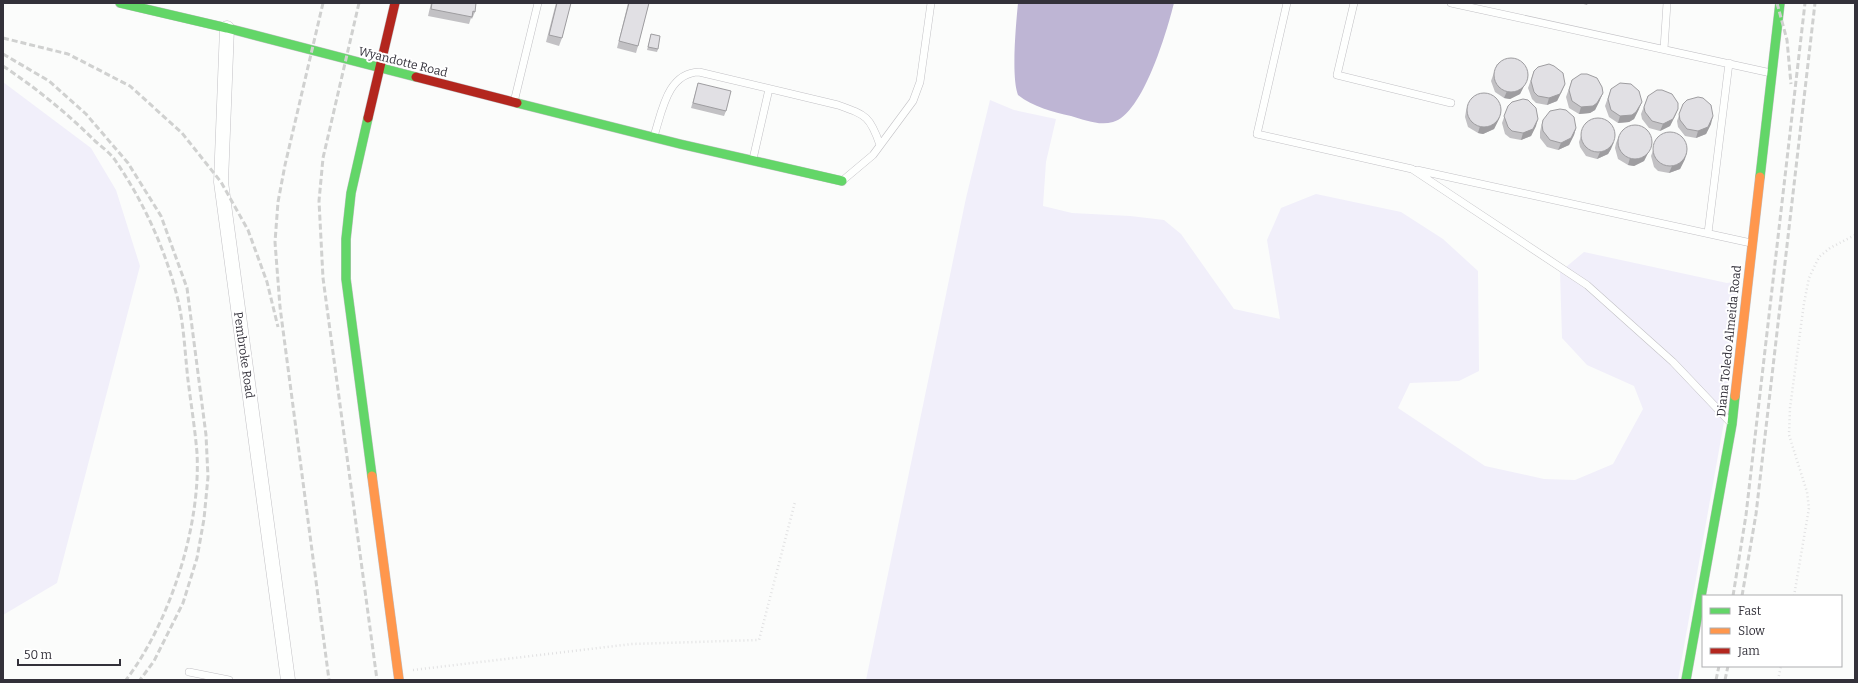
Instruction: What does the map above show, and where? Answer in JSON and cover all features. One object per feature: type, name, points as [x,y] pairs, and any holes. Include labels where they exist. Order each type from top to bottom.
[{"type":"street","name":"Wyandotte Road","points":[[120,3],[168,11],[381,69],[680,144],[842,181]]},
{"type":"street","points":[[396,3],[351,193],[346,239],[346,279],[399,676]]},
{"type":"street","name":"Diana Toledo Almeida Road","points":[[1686,680],[1732,424],[1751,243],[1780,3]]},
{"type":"street","name":"Pembroke Road","points":[[227,28],[221,182],[288,680]]},
{"type":"lane","points":[[514,102],[538,3]]},
{"type":"lane","points":[[842,181],[873,155],[913,101],[920,82],[931,3]]},
{"type":"lane","points":[[1287,3],[1257,134],[1751,243]]},
{"type":"lane","points":[[1354,3],[1337,75],[1451,103]]},
{"type":"lane","points":[[1451,3],[1772,73]]},
{"type":"lane","points":[[1664,50],[1667,3]]},
{"type":"lane","points":[[1708,233],[1728,63]]},
{"type":"lane","points":[[654,137],[667,97],[675,84],[682,76],[699,72],[838,105],[856,111],[866,117],[873,124],[880,145]]},
{"type":"lane","points":[[752,160],[769,89]]},
{"type":"lane","points":[[1412,169],[1587,285],[1673,362],[1732,424]]},
{"type":"lane","points":[[189,672],[229,680]]},
{"type":"path","points":[[1794,595],[1809,508],[1807,492],[1789,435],[1790,408],[1804,303],[1809,278],[1819,257],[1830,248],[1855,235]]},
{"type":"path","points":[[399,676],[632,644],[759,640],[795,502]]},
{"type":"path","points":[[1778,680],[1781,667]]},
{"type":"shaded area","points":[[1018,3],[1174,3],[1160,51],[1144,88],[1134,104],[1124,116],[1113,122],[1097,123],[1050,111],[1030,103],[1018,95],[1014,64]]},
{"type":"shaded area","points":[[3,82],[91,148],[116,190],[140,266],[57,583],[3,615]]},
{"type":"shaded area","points":[[990,100],[1014,110],[1056,119],[1046,162],[1043,206],[1072,213],[1130,216],[1164,220],[1181,234],[1234,309],[1280,319],[1267,240],[1281,208],[1316,194],[1401,212],[1443,239],[1478,271],[1479,371],[1459,381],[1410,383],[1398,408],[1485,466],[1544,479],[1575,480],[1613,464],[1643,409],[1634,386],[1587,365],[1562,338],[1560,272],[1584,252],[1727,283],[1733,282],[1735,278],[1739,280],[1724,422],[1678,680],[866,680],[966,198]]},
{"type":"building","points":[[432,3],[476,3],[475,12],[473,11],[472,17],[431,9]]},
{"type":"building","points":[[557,3],[571,3],[562,38],[549,35]]},
{"type":"building","points":[[629,3],[649,3],[638,46],[619,41]]},
{"type":"building","points":[[651,34],[660,36],[658,49],[648,47]]},
{"type":"building","points":[[1511,58],[1523,63],[1528,75],[1523,87],[1511,92],[1499,87],[1494,75],[1499,63]]},
{"type":"building","points":[[1549,64],[1563,73],[1565,84],[1560,94],[1549,98],[1538,96],[1534,92],[1531,81],[1534,71],[1538,67]]},
{"type":"building","points":[[1581,74],[1587,74],[1597,78],[1602,87],[1603,93],[1597,103],[1593,106],[1581,107],[1572,101],[1569,90],[1572,80]]},
{"type":"building","points":[[698,83],[731,91],[726,111],[693,103]]},
{"type":"building","points":[[1620,83],[1631,84],[1639,91],[1642,102],[1636,112],[1632,115],[1620,116],[1611,110],[1608,99],[1611,89]]},
{"type":"building","points":[[1657,90],[1662,90],[1672,94],[1678,103],[1678,109],[1673,119],[1663,124],[1652,121],[1645,112],[1644,107],[1648,96]]},
{"type":"building","points":[[1484,93],[1496,98],[1501,110],[1496,122],[1484,127],[1472,122],[1467,110],[1472,98]]},
{"type":"building","points":[[1698,97],[1703,98],[1711,105],[1713,116],[1708,127],[1698,131],[1687,129],[1680,120],[1679,114],[1683,104],[1687,100]]},
{"type":"building","points":[[1523,99],[1528,100],[1536,108],[1538,119],[1533,129],[1523,133],[1512,131],[1508,127],[1504,116],[1508,106],[1512,102]]},
{"type":"building","points":[[1560,109],[1566,110],[1574,117],[1576,128],[1571,138],[1561,143],[1550,140],[1543,131],[1542,125],[1543,120],[1550,111]]},
{"type":"building","points":[[1598,118],[1610,123],[1615,135],[1610,147],[1598,152],[1586,147],[1581,135],[1586,123]]},
{"type":"building","points":[[1635,125],[1647,130],[1652,142],[1647,154],[1635,159],[1623,154],[1618,142],[1623,130]]},
{"type":"building","points":[[1670,132],[1682,137],[1687,149],[1682,161],[1670,166],[1658,161],[1653,149],[1658,137]]},
{"type":"railway","points":[[323,3],[285,165],[278,202],[275,242],[280,307],[329,680]]},
{"type":"railway","points":[[359,3],[323,158],[319,201],[323,278],[377,680]]},
{"type":"railway","points":[[1777,3],[1787,40],[1791,84]]},
{"type":"railway","points":[[1733,595],[1746,515],[1805,3]]},
{"type":"railway","points":[[1742,595],[1756,514],[1815,3]]},
{"type":"railway","points":[[3,38],[68,54],[130,86],[182,133],[221,182],[248,230],[267,282],[278,327]]},
{"type":"railway","points":[[3,54],[49,81],[86,114],[128,163],[161,216],[187,288],[206,435],[208,477],[204,519],[197,558],[183,603],[154,661],[140,680]]},
{"type":"railway","points":[[3,66],[62,111],[115,160],[126,176],[153,227],[167,263],[178,300],[183,330],[197,453],[197,481],[194,511],[180,572],[169,602],[142,657],[126,680]]},
{"type":"railway","points":[[1716,680],[1719,667]]},
{"type":"railway","points":[[1725,680],[1728,667]]},
{"type":"traffic: fast","points":[[120,3],[227,28],[416,77]]},
{"type":"traffic: fast","points":[[1760,177],[1780,3]]},
{"type":"traffic: fast","points":[[517,103],[680,144],[842,181]]},
{"type":"traffic: fast","points":[[368,118],[351,193],[346,239],[346,279],[372,476]]},
{"type":"traffic: fast","points":[[1686,680],[1732,424],[1735,396]]},
{"type":"traffic: slow","points":[[1735,396],[1760,177]]},
{"type":"traffic: slow","points":[[372,476],[399,680]]},
{"type":"traffic: jam","points":[[368,118],[395,3]]},
{"type":"traffic: jam","points":[[416,77],[517,103]]}]
